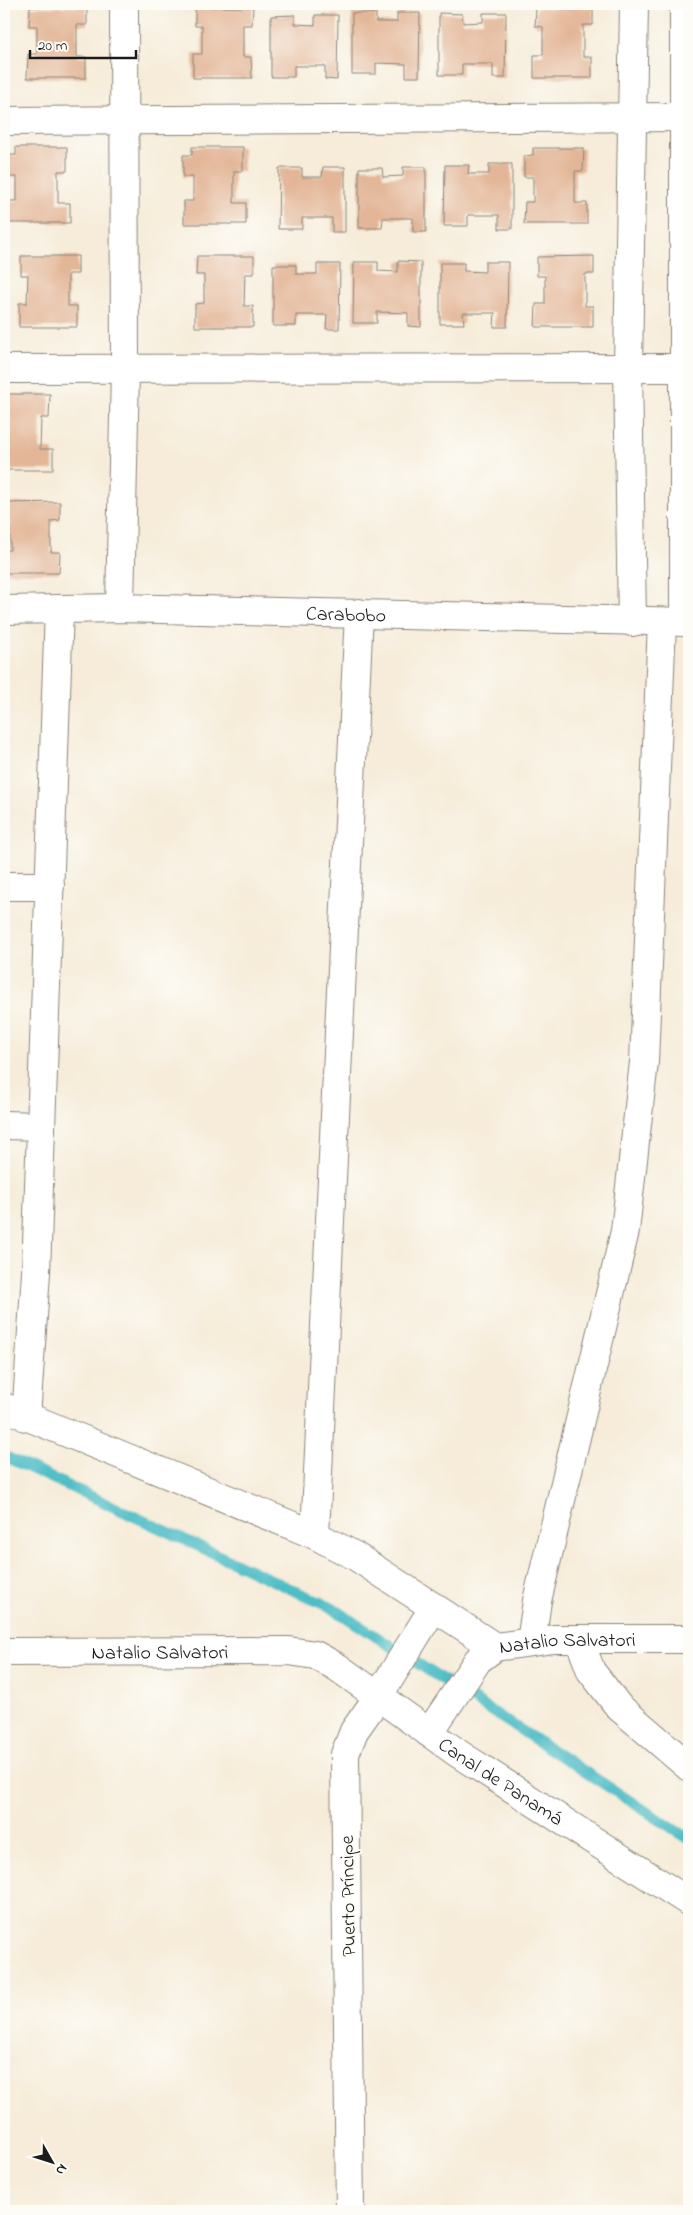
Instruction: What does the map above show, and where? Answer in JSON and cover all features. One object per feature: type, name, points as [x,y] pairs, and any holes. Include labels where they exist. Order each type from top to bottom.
[{"type":"street","points":[[120,608],[125,369],[126,121],[124,4]]},
{"type":"street","points":[[632,622],[628,368],[634,117],[634,4]]},
{"type":"street","points":[[532,1642],[537,1601],[625,1231],[644,1062],[678,622],[686,368],[684,4]]},
{"type":"street","points":[[4,121],[686,117]]},
{"type":"street","points":[[4,369],[686,368]]},
{"type":"street","name":"Carabobo","points":[[4,610],[120,608],[678,622]]},
{"type":"street","points":[[59,609],[36,1273],[15,1412],[316,1536],[355,1556],[495,1647]]},
{"type":"street","points":[[316,1536],[359,613]]},
{"type":"street","points":[[4,886],[50,886]]},
{"type":"street","points":[[4,1125],[41,1126]]},
{"type":"street","name":"Puerto Príncipe","points":[[350,2211],[345,1754],[354,1731],[378,1697],[434,1607]]},
{"type":"street","name":"Natalio Salvatori","points":[[429,1733],[478,1660],[495,1647],[579,1639],[689,1638]]},
{"type":"street","points":[[579,1639],[591,1671],[620,1708],[689,1767]]},
{"type":"street","name":"Natalio Salvatori","points":[[4,1652],[288,1651],[315,1655]]},
{"type":"street","name":"Canal de Panamá","points":[[315,1655],[336,1667],[429,1733],[689,1902]]},
{"type":"building","points":[[30,7],[87,7],[87,25],[77,25],[77,57],[86,57],[86,78],[27,78],[28,54],[37,54],[37,26],[29,26]]},
{"type":"building","points":[[195,7],[253,7],[252,25],[243,25],[243,57],[251,57],[252,78],[193,78],[193,54],[202,54],[202,26],[195,26]]},
{"type":"building","points":[[593,7],[593,25],[583,25],[583,57],[592,57],[592,78],[534,78],[534,55],[543,55],[543,27],[535,26],[536,8]]},
{"type":"building","points":[[352,13],[376,13],[376,22],[397,22],[397,13],[420,13],[419,77],[406,77],[406,64],[376,63],[376,74],[352,74]]},
{"type":"building","points":[[439,13],[462,14],[463,23],[483,22],[483,13],[506,13],[505,78],[493,78],[493,64],[462,64],[462,75],[439,75]]},
{"type":"building","points":[[295,15],[295,24],[315,25],[315,15],[338,15],[337,80],[325,79],[325,66],[294,66],[294,77],[271,77],[271,16]]},
{"type":"building","points":[[16,147],[67,147],[67,171],[58,171],[58,203],[70,203],[70,223],[8,223],[8,201],[17,201],[17,177],[7,177],[7,155],[16,155]]},
{"type":"building","points":[[192,147],[243,147],[243,171],[234,171],[234,203],[246,203],[246,224],[184,224],[184,201],[193,201],[193,177],[183,177],[183,155],[192,155]]},
{"type":"building","points":[[533,148],[584,148],[583,171],[575,171],[575,203],[587,203],[587,224],[524,224],[525,202],[533,202],[533,177],[524,177],[524,156],[533,155]]},
{"type":"building","points":[[489,164],[512,164],[512,229],[499,229],[499,215],[468,215],[468,226],[444,226],[445,165],[469,165],[468,174],[489,174]]},
{"type":"building","points":[[323,167],[345,167],[345,232],[332,232],[332,218],[302,218],[302,229],[278,229],[279,168],[302,168],[302,177],[322,177]]},
{"type":"building","points":[[403,167],[426,167],[426,232],[413,232],[413,218],[383,218],[382,228],[359,228],[359,168],[382,168],[383,177],[403,176]]},
{"type":"building","points":[[21,256],[78,256],[78,274],[68,274],[68,306],[77,306],[77,327],[19,327],[19,303],[27,303],[28,275],[21,275]]},
{"type":"building","points":[[197,256],[254,256],[254,274],[245,274],[244,306],[253,306],[253,327],[195,327],[195,304],[204,303],[204,275],[196,275]]},
{"type":"building","points":[[594,256],[594,274],[585,274],[585,306],[593,306],[593,327],[535,327],[536,304],[545,304],[545,276],[537,276],[537,257]]},
{"type":"building","points":[[398,261],[421,262],[421,327],[408,326],[408,313],[377,312],[377,323],[353,323],[354,262],[378,262],[378,271],[398,272]]},
{"type":"building","points":[[485,262],[508,262],[507,327],[494,327],[495,313],[463,313],[464,324],[440,324],[440,263],[464,263],[464,271],[485,272]]},
{"type":"building","points":[[317,264],[340,264],[339,329],[326,329],[327,315],[296,315],[296,326],[273,326],[273,265],[296,265],[296,274],[317,274]]},
{"type":"building","points":[[4,394],[50,394],[49,418],[41,418],[40,449],[53,449],[53,470],[4,470]]},
{"type":"building","points":[[60,502],[60,520],[51,521],[51,552],[60,552],[59,573],[4,573],[4,550],[10,550],[10,522],[4,522],[4,503]]},
{"type":"waterway","points":[[4,1456],[332,1608],[689,1839]]}]
